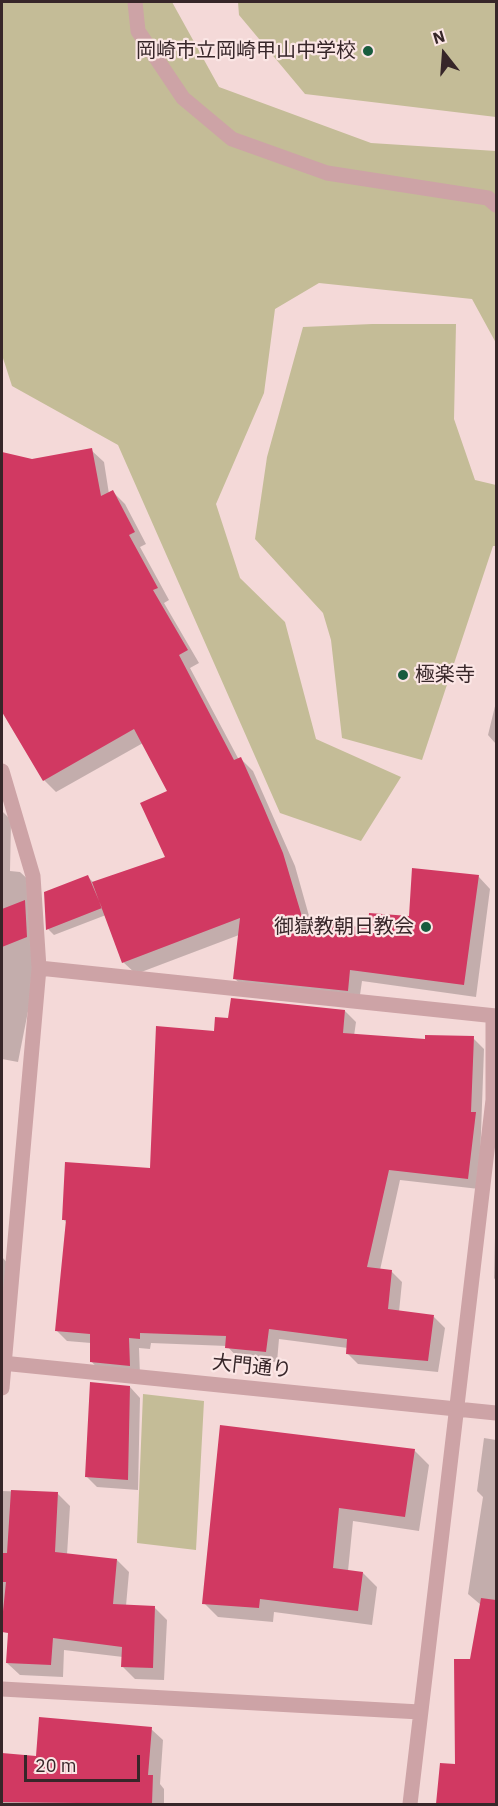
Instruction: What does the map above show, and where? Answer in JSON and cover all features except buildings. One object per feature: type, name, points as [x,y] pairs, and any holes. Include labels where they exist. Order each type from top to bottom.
[{"type":"street","points":[[135,2],[138,31],[183,98],[232,139],[327,173],[488,198],[496,205]]},
{"type":"street","points":[[2,771],[33,876],[39,968],[2,1388]]},
{"type":"street","points":[[39,968],[495,1016],[494,1100],[410,1804]]},
{"type":"street","name":"大門通り","points":[[3,1363],[496,1413]]},
{"type":"street","points":[[2,1689],[420,1712]]},
{"type":"shaded area","points":[[2,2],[172,2],[219,87],[371,143],[496,151],[496,343],[472,299],[319,283],[275,309],[264,393],[216,504],[240,578],[285,622],[316,739],[401,777],[361,841],[280,813],[118,445],[12,386],[2,355]]},
{"type":"shaded area","name":"岡崎市立岡崎甲山中学校","points":[[238,2],[496,2],[496,117],[305,94],[239,15]]},
{"type":"shaded area","name":"極楽寺","points":[[456,324],[454,419],[475,480],[496,485],[496,546],[493,546],[422,760],[342,738],[331,640],[323,613],[255,539],[267,457],[303,327]]},
{"type":"shaded area","points":[[143,1394],[204,1401],[196,1550],[137,1543]]},
{"type":"place","name":"岡崎市立岡崎甲山中学校","points":[[368,51]]},
{"type":"place","name":"極楽寺","points":[[403,675]]},
{"type":"place","name":"御嶽教朝日教会","points":[[426,927]]}]
